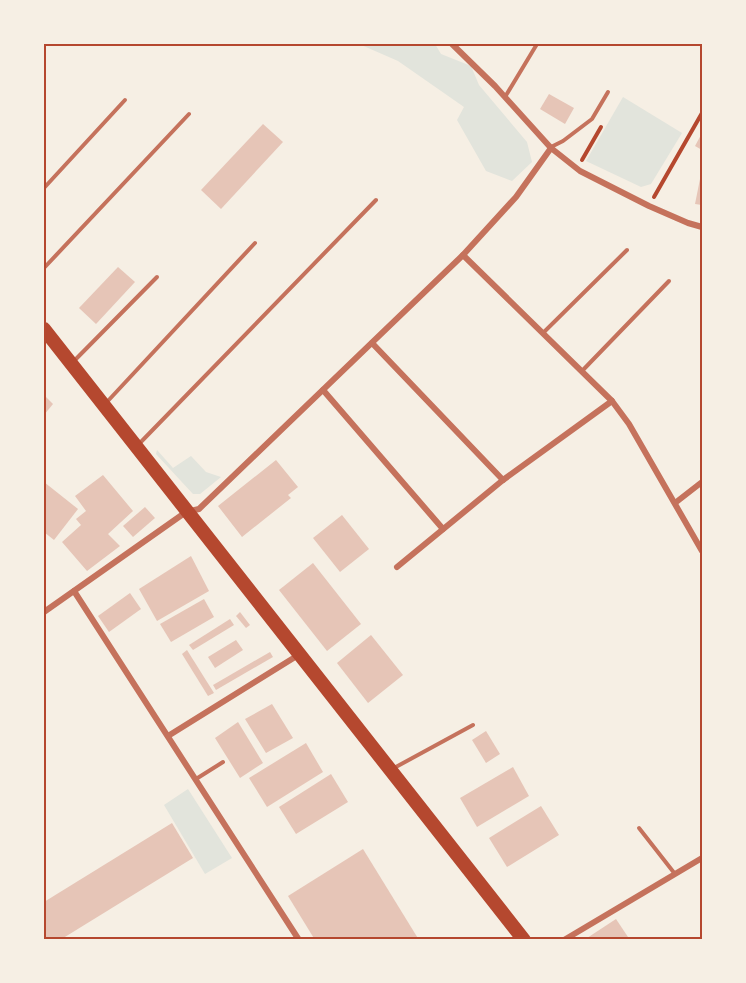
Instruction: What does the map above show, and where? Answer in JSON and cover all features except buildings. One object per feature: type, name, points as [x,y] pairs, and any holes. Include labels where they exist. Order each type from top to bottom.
[{"type":"main road","points":[[45,333],[524,939]]},
{"type":"street","points":[[452,44],[506,97],[551,148],[577,168],[649,206],[702,227]]},
{"type":"street","points":[[44,611],[186,512],[200,509],[463,255],[516,197],[551,148]]},
{"type":"street","points":[[463,255],[612,401],[630,424],[702,551]]},
{"type":"street","points":[[372,343],[503,480]]},
{"type":"street","points":[[322,390],[442,529]]},
{"type":"street","points":[[397,567],[503,480],[612,401]]},
{"type":"street","points":[[675,503],[702,482]]},
{"type":"street","points":[[74,591],[299,939]]},
{"type":"street","points":[[168,736],[300,654]]},
{"type":"street","points":[[564,939],[702,858]]},
{"type":"lane","points":[[506,97],[537,44]]},
{"type":"lane","points":[[551,148],[592,119],[608,92]]},
{"type":"lane","points":[[44,188],[125,100]]},
{"type":"lane","points":[[44,268],[189,114]]},
{"type":"lane","points":[[136,447],[376,200]]},
{"type":"lane","points":[[103,406],[255,243]]},
{"type":"lane","points":[[543,333],[627,250]]},
{"type":"lane","points":[[71,364],[157,277]]},
{"type":"lane","points":[[581,371],[669,280]]},
{"type":"lane","points":[[391,770],[473,725]]},
{"type":"lane","points":[[196,779],[223,762]]},
{"type":"lane","points":[[639,828],[675,874]]},
{"type":"path","points":[[649,206],[702,113]]},
{"type":"path","points":[[577,168],[607,118]]},
{"type":"shaded area","points":[[359,44],[435,44],[441,54],[471,66],[479,85],[527,142],[532,162],[512,181],[486,171],[457,120],[464,107],[398,61]]},
{"type":"shaded area","points":[[623,97],[682,133],[651,184],[641,187],[586,161]]},
{"type":"shaded area","points":[[157,450],[173,468],[191,456],[206,472],[221,477],[200,494],[193,494],[156,454]]},
{"type":"shaded area","points":[[188,789],[232,858],[205,874],[164,805]]}]
